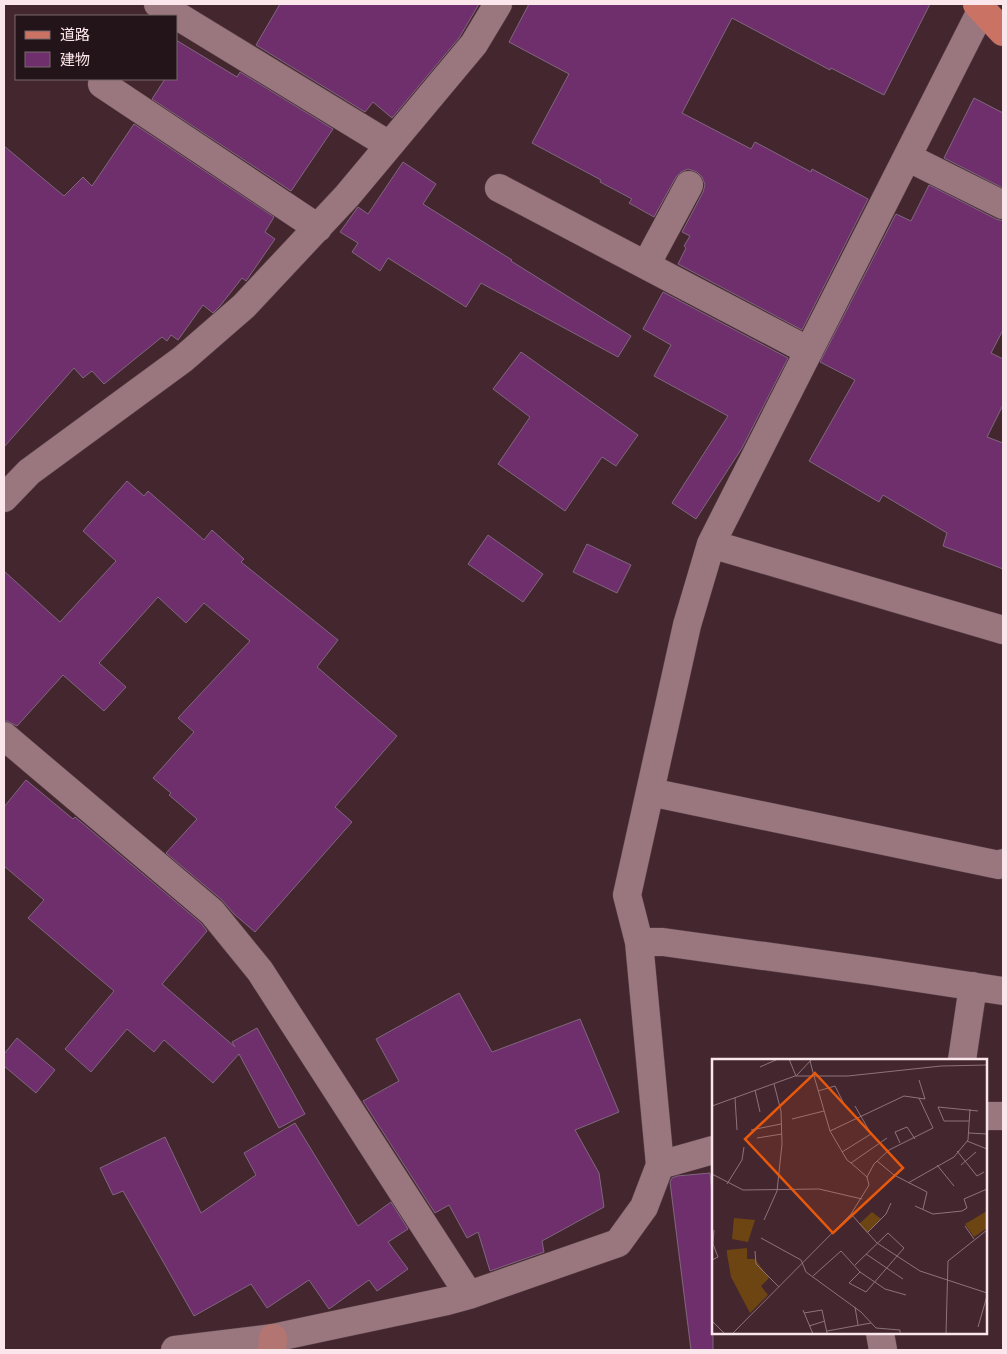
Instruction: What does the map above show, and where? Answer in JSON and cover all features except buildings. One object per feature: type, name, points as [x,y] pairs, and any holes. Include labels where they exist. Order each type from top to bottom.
[{"type":"main road","points":[[981,5],[1003,32]]},
{"type":"street","points":[[158,4],[176,15]]},
{"type":"street","points":[[4,498],[29,472],[183,359],[244,306],[348,196],[474,44],[498,4]]},
{"type":"street","points":[[175,1350],[273,1344],[469,1295],[618,1243],[644,1207],[660,1165],[639,942],[627,895],[687,625],[711,544],[907,157],[981,5]]},
{"type":"street","points":[[178,16],[389,145]]},
{"type":"street","points":[[102,84],[318,228]]},
{"type":"street","points":[[907,157],[1003,205]]},
{"type":"street","points":[[646,265],[689,184]]},
{"type":"street","points":[[500,188],[809,351]]},
{"type":"street","points":[[711,544],[1003,630]]},
{"type":"street","points":[[4,736],[212,912],[260,971],[469,1295]]},
{"type":"street","points":[[650,792],[999,865],[1003,862]]},
{"type":"street","points":[[639,942],[682,945],[1003,991]]},
{"type":"street","points":[[962,1059],[974,986]]},
{"type":"street","points":[[987,1116],[1003,1116]]},
{"type":"street","points":[[660,1165],[712,1150]]},
{"type":"street","points":[[880,1334],[884,1350]]}]
